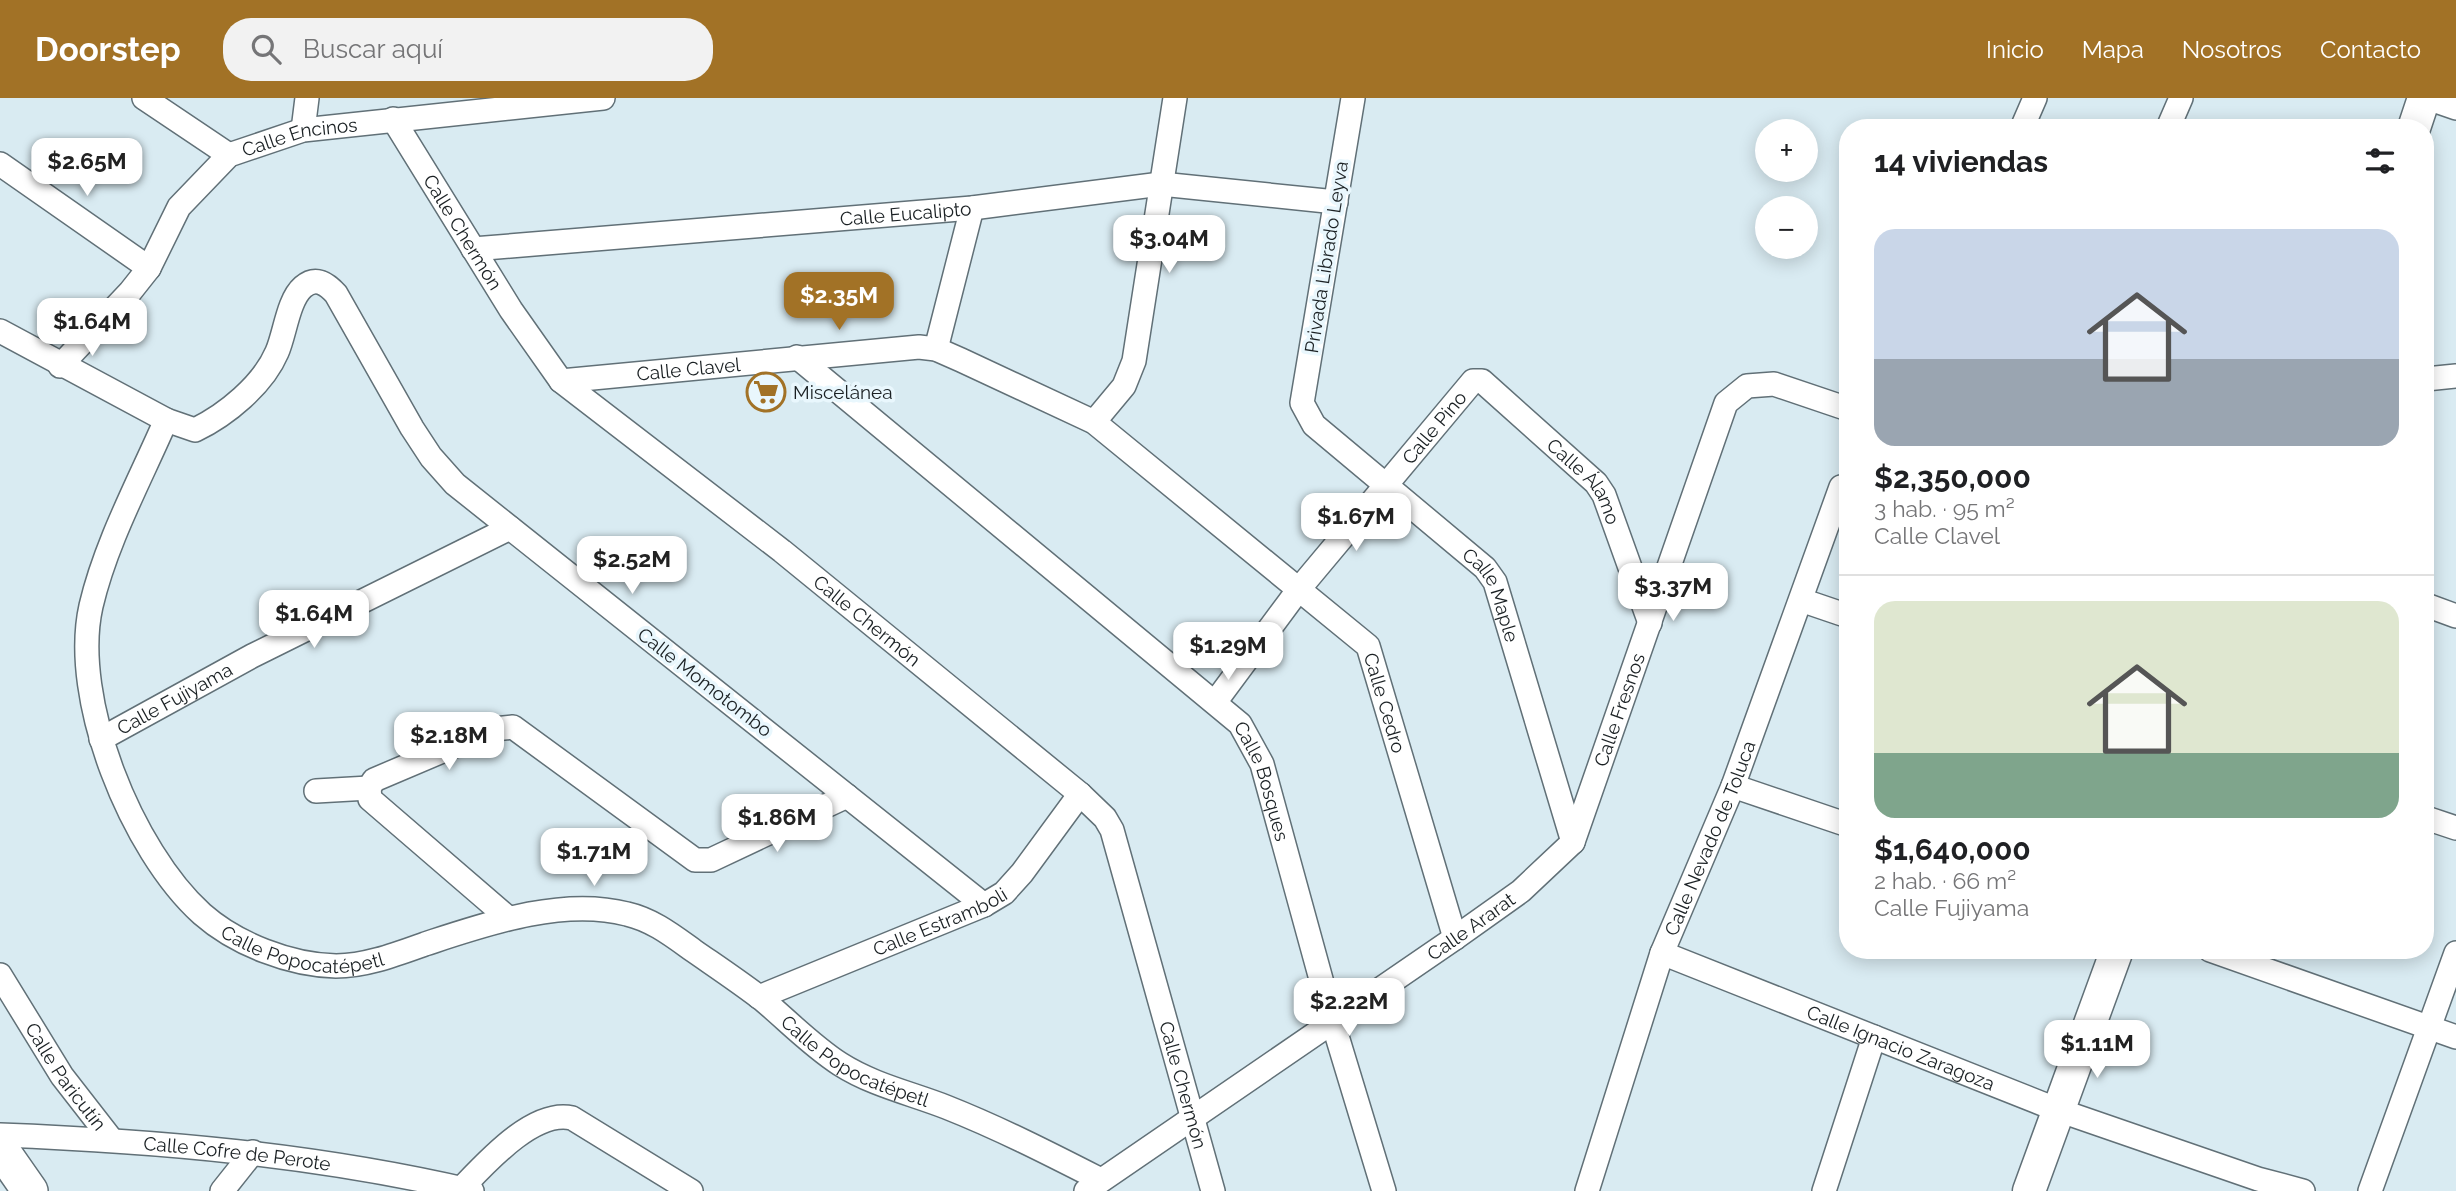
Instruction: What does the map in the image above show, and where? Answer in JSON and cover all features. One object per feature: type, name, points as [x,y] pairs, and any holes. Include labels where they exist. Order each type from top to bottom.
[{"type":"main road","points":[[0,1148],[30,1191]]},
{"type":"street","points":[[144,98],[229,155]]},
{"type":"street","points":[[303,130],[307,98]]},
{"type":"street","name":"Calle Encinos","points":[[60,366],[149,268],[178,207],[229,155],[303,130],[484,104],[603,98]]},
{"type":"street","points":[[1094,422],[1124,386],[1134,361],[1175,98]]},
{"type":"street","name":"Privada Librado Leyva","points":[[1307,415],[1302,403],[1353,98]]},
{"type":"street","points":[[2026,119],[2035,98]]},
{"type":"street","points":[[2172,119],[2181,98]]},
{"type":"street","points":[[2418,119],[2426,98],[2456,108]]},
{"type":"street","name":"Calle Chermón","points":[[393,119],[538,352],[561,382],[782,551],[1080,794],[1105,818],[1112,830],[1213,1191]]},
{"type":"street","points":[[0,164],[149,268]]},
{"type":"street","name":"Calle Eucalipto","points":[[473,249],[972,208],[1161,184],[1336,202]]},
{"type":"street","points":[[936,349],[972,208]]},
{"type":"street","name":"Calle Momotombo","points":[[166,421],[195,430],[210,423],[251,390],[276,355],[295,300],[304,287],[317,282],[326,283],[336,294],[431,457],[455,485],[984,905]]},
{"type":"street","points":[[2,339],[166,421]]},
{"type":"street","name":"Calle Clavel","points":[[561,382],[919,347],[936,349],[1094,422]]},
{"type":"street","name":"Calle Bosques","points":[[797,357],[1216,701],[1240,724],[1262,764],[1333,1023],[1384,1191]]},
{"type":"street","points":[[2434,378],[2456,376]]},
{"type":"street","name":"Calle Álamo","points":[[1468,383],[1482,382],[1596,483],[1604,495],[1650,623]]},
{"type":"street","name":"Calle Pino","points":[[1216,701],[1299,589],[1468,383]]},
{"type":"street","name":"Calle Fresnos","points":[[1573,842],[1726,403],[1747,386],[1774,384],[1839,406]]},
{"type":"street","name":"Calle Maple","points":[[1307,415],[1485,568],[1495,582],[1573,842]]},
{"type":"street","name":"Calle Popocatépetl","points":[[166,421],[112,547],[91,606],[87,648],[92,699],[101,739],[121,794],[149,846],[200,913],[260,949],[308,963],[339,966],[382,958],[507,917],[590,910],[627,914],[660,926],[759,997],[838,1063],[877,1084],[931,1101],[1007,1132],[1092,1185]]},
{"type":"street","name":"Calle Cedro","points":[[1094,422],[1368,646],[1455,938]]},
{"type":"street","name":"Calle Nevado de Toluca","points":[[1587,1191],[1662,953],[1734,786],[1839,493]]},
{"type":"street","name":"Calle Fujiyama","points":[[101,739],[252,656],[510,528]]},
{"type":"street","points":[[1801,600],[1839,613]]},
{"type":"street","points":[[2434,608],[2456,615]]},
{"type":"street","points":[[507,917],[370,799],[369,788],[374,780],[494,729],[513,727],[695,860],[712,860],[847,796]]},
{"type":"street","points":[[1734,786],[1839,822]]},
{"type":"street","points":[[316,791],[369,788]]},
{"type":"street","name":"Calle Estramboli","points":[[759,997],[984,905],[1004,893],[1080,794]]},
{"type":"street","points":[[2434,821],[2456,828]]},
{"type":"street","name":"Calle Ararat","points":[[1092,1185],[1192,1121],[1521,891],[1573,842]]},
{"type":"street","name":"Calle Ignacio Zaragoza","points":[[1662,953],[2058,1110],[2257,1185],[2302,1191]]},
{"type":"street","points":[[2370,1191],[2456,953]]},
{"type":"street","points":[[2029,1191],[2114,959]]},
{"type":"street","points":[[2235,959],[2456,1037]]},
{"type":"street","name":"Calle Paricutín","points":[[0,975],[62,1076],[111,1139]]},
{"type":"street","points":[[1824,1191],[1874,1037]]},
{"type":"street","points":[[464,1190],[527,1128],[543,1118],[559,1115],[572,1118],[691,1191]]},
{"type":"street","name":"Calle Cofre de Perote","points":[[0,1135],[111,1139],[253,1153],[464,1190]]},
{"type":"street","points":[[222,1191],[253,1153]]},
{"type":"place","name":"Miscelánea","points":[[766,392]]}]
